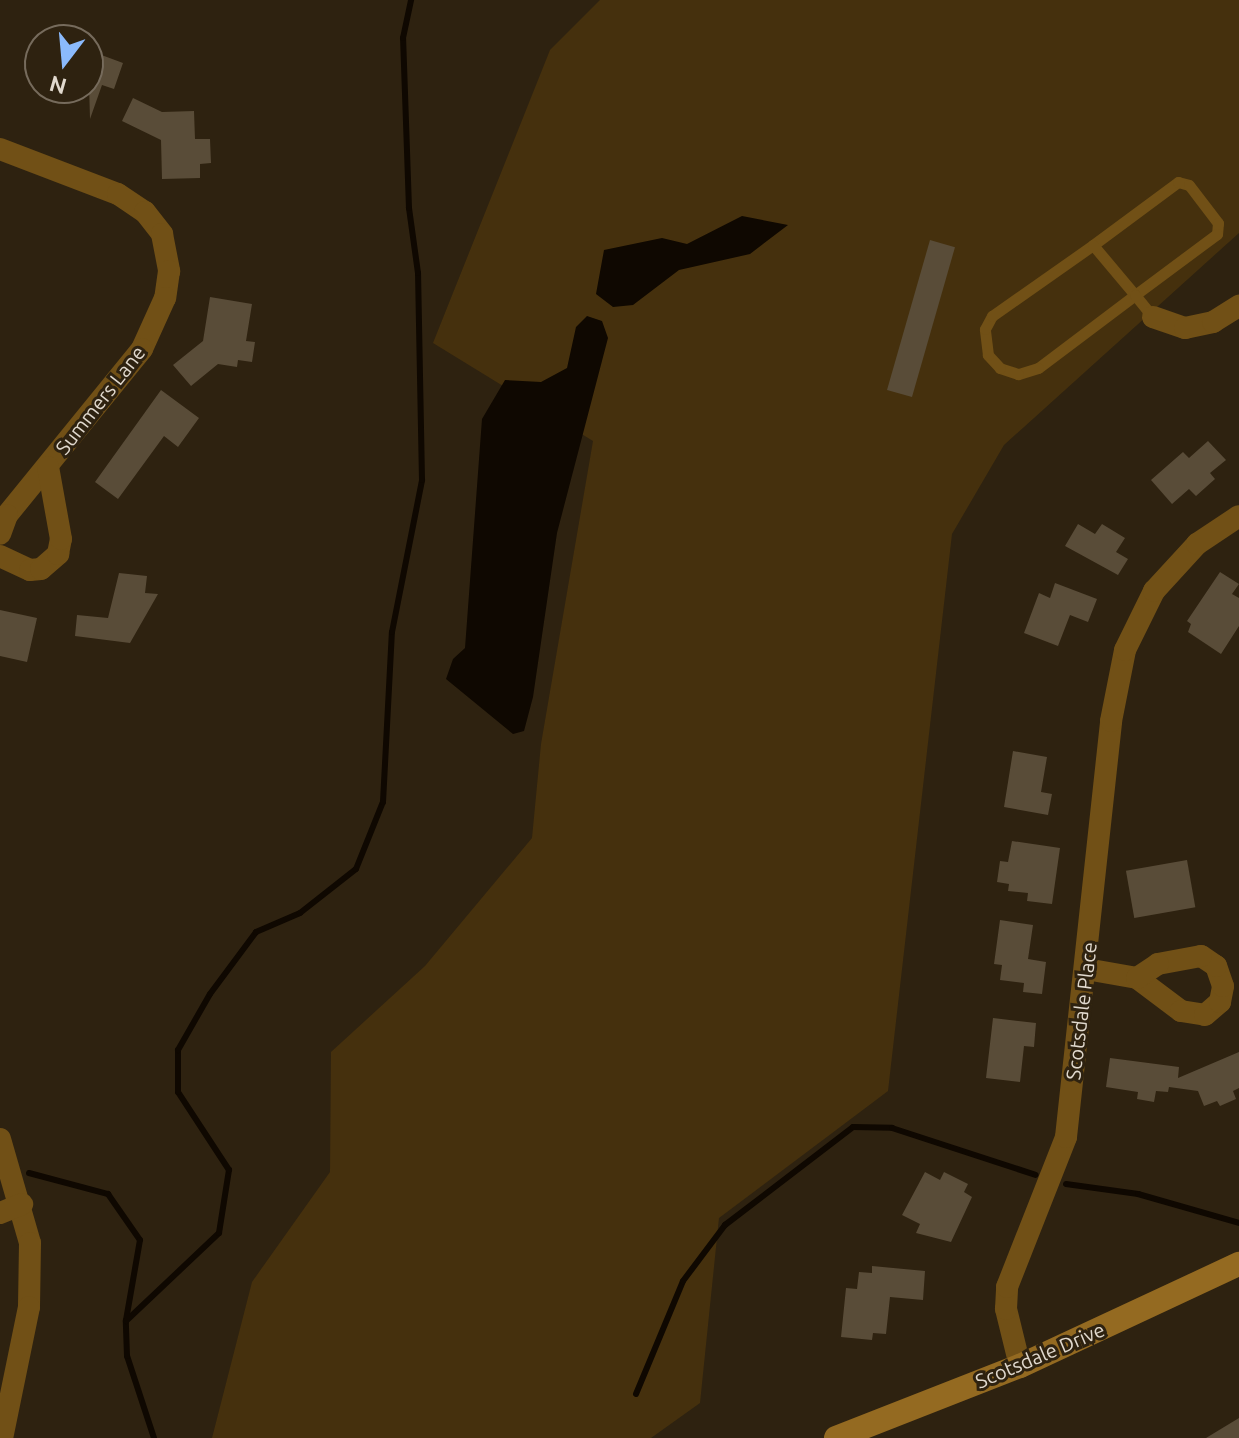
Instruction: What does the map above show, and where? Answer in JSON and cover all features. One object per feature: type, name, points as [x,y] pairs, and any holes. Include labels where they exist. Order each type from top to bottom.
[{"type":"street","name":"Summers Lane","points":[[0,149],[118,194],[145,212],[162,234],[167,253],[165,298],[142,349],[7,515],[0,534]]},
{"type":"street","points":[[1153,317],[1185,328],[1213,322],[1239,306]]},
{"type":"street","name":"Summers Lane","points":[[0,556],[30,570],[41,569],[58,554],[61,539],[48,467]]},
{"type":"street","name":"Scotsdale Place","points":[[1020,1366],[1006,1309],[1007,1287],[1066,1137],[1111,721],[1127,646],[1154,591],[1197,544],[1239,516]]},
{"type":"street","points":[[1086,969],[1137,978]]},
{"type":"street","points":[[0,1139],[22,1204],[30,1243],[29,1307],[2,1438]]},
{"type":"street","points":[[0,1213],[22,1204]]},
{"type":"street","name":"Scotsdale Drive","points":[[836,1438],[1020,1366],[1239,1264]]},
{"type":"lane","points":[[1178,182],[1189,185],[1218,223],[1217,234],[1038,368],[1018,374],[1000,368],[988,355],[985,329],[992,316],[1093,245],[1178,182]]},
{"type":"lane","points":[[1093,245],[1153,317]]},
{"type":"shaded area","points":[[600,0],[1239,0],[1239,233],[1004,445],[952,534],[888,1091],[719,1218],[700,1403],[651,1438],[212,1438],[252,1282],[330,1172],[331,1052],[425,966],[532,838],[541,744],[593,441],[433,343],[550,50]]},
{"type":"shaded area","points":[[742,216],[788,225],[750,254],[679,270],[633,305],[613,307],[596,294],[604,250],[662,238],[687,244]]},
{"type":"shaded area","points":[[587,316],[602,321],[608,338],[557,533],[533,697],[524,731],[513,734],[446,679],[453,659],[465,648],[482,419],[505,380],[541,382],[567,368],[576,327]]},
{"type":"building","points":[[104,56],[123,63],[114,89],[104,86]]},
{"type":"building","points":[[133,98],[162,112],[194,111],[195,139],[210,139],[211,163],[200,164],[200,178],[162,179],[161,140],[122,121]]},
{"type":"building","points":[[90,104],[95,104],[90,119]]},
{"type":"building","points":[[930,240],[955,247],[912,397],[887,390]]},
{"type":"building","points":[[210,297],[252,304],[246,341],[255,342],[252,362],[238,360],[237,367],[218,364],[191,386],[173,365],[203,341]]},
{"type":"building","points":[[161,390],[199,418],[178,447],[164,436],[118,499],[95,482]]},
{"type":"building","points":[[1208,441],[1226,460],[1210,473],[1215,479],[1196,496],[1189,489],[1172,504],[1151,480],[1183,452],[1189,458]]},
{"type":"building","points":[[1078,524],[1095,534],[1102,524],[1125,538],[1116,552],[1128,559],[1118,575],[1065,546]]},
{"type":"building","points":[[1220,572],[1239,584],[1232,594],[1239,598],[1239,626],[1221,654],[1188,632],[1191,624],[1187,621]]},
{"type":"building","points":[[119,573],[147,576],[145,593],[158,594],[130,643],[75,636],[77,615],[108,618]]},
{"type":"building","points":[[1055,583],[1097,599],[1088,622],[1070,615],[1058,646],[1024,633],[1039,593],[1050,598]]},
{"type":"building","points":[[0,610],[37,618],[27,662],[0,656]]},
{"type":"building","points":[[1013,751],[1047,757],[1041,792],[1052,794],[1048,815],[1004,807]]},
{"type":"building","points":[[1012,841],[1060,848],[1052,904],[1027,901],[1028,893],[1008,891],[1009,884],[997,882],[1000,861],[1008,862]]},
{"type":"building","points":[[1187,860],[1195,907],[1134,918],[1126,871]]},
{"type":"building","points":[[1000,920],[1033,925],[1028,959],[1046,962],[1042,994],[1023,992],[1024,983],[1000,980],[1002,965],[994,964]]},
{"type":"building","points":[[993,1018],[1036,1023],[1034,1047],[1024,1046],[1020,1082],[986,1078]]},
{"type":"building","points":[[1239,1052],[1239,1088],[1233,1091],[1236,1099],[1220,1106],[1217,1101],[1204,1106],[1198,1091],[1169,1087],[1168,1092],[1156,1091],[1154,1102],[1137,1099],[1138,1092],[1106,1087],[1110,1058],[1179,1067],[1178,1078]]},
{"type":"building","points":[[925,1172],[940,1180],[944,1172],[968,1184],[964,1192],[972,1197],[951,1242],[916,1233],[920,1224],[902,1215]]},
{"type":"building","points":[[872,1266],[925,1271],[923,1300],[890,1297],[886,1334],[873,1333],[872,1340],[841,1337],[846,1288],[857,1289],[859,1272],[872,1273]]},
{"type":"building","points":[[1239,1418],[1239,1438],[1206,1438]]},
{"type":"waterway","points":[[154,1438],[127,1356],[126,1321],[219,1233],[229,1170],[178,1092],[178,1050],[210,994],[256,932],[300,913],[356,869],[383,802],[392,632],[422,480],[418,273],[409,208],[403,38],[411,0]]},
{"type":"waterway","points":[[636,1394],[683,1281],[725,1225],[853,1127],[892,1128],[1036,1175]]},
{"type":"waterway","points":[[29,1173],[108,1194],[140,1240],[126,1320]]},
{"type":"waterway","points":[[1066,1184],[1138,1194],[1239,1223]]}]
